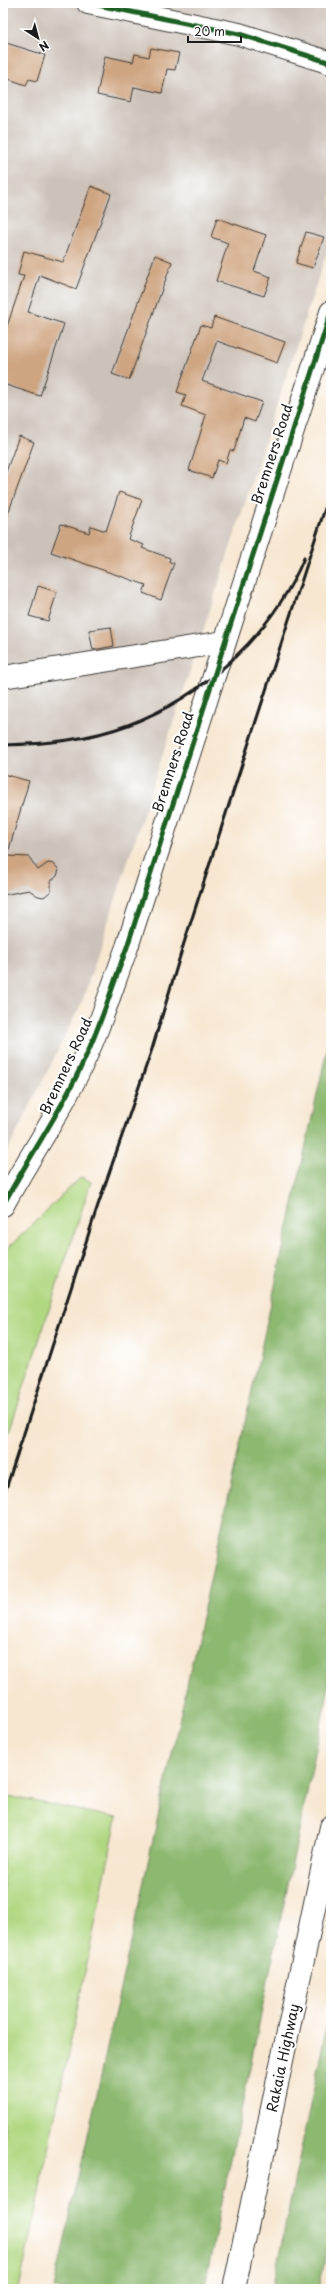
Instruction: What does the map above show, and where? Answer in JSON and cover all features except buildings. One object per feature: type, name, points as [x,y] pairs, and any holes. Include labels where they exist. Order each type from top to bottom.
[{"type":"main road","points":[[88,3],[239,34],[331,63]]},
{"type":"main road","name":"Bremners Road","points":[[5,1196],[68,1092],[85,1058],[101,1020],[127,947],[331,312]]},
{"type":"main road","points":[[3,677],[224,642]]},
{"type":"main road","name":"Rakaia Highway","points":[[234,2289],[331,1827]]},
{"type":"shaded area","points":[[3,3],[331,3],[331,239],[82,1002],[3,1160]]},
{"type":"green space","points":[[331,1031],[331,1677],[204,2289],[54,2289]]},
{"type":"green space","points":[[81,1177],[91,1182],[3,1450],[3,1255],[5,1251]]},
{"type":"green space","points":[[3,1795],[117,1818],[19,2289],[3,2289]]},
{"type":"green space","points":[[331,2005],[331,2229],[319,2289],[272,2289]]},
{"type":"railway","points":[[3,1498],[97,1208],[152,1049],[184,943],[331,490]]},
{"type":"railway","points":[[3,745],[35,744],[82,738],[98,734],[128,725],[156,713],[183,697],[209,679],[233,659],[255,637],[274,612],[290,586],[304,558]]},
{"type":"cycle path","points":[[88,3],[239,34],[331,63]]},
{"type":"cycle path","points":[[3,1205],[66,1096],[85,1058],[102,1017],[127,947],[331,312]]}]
